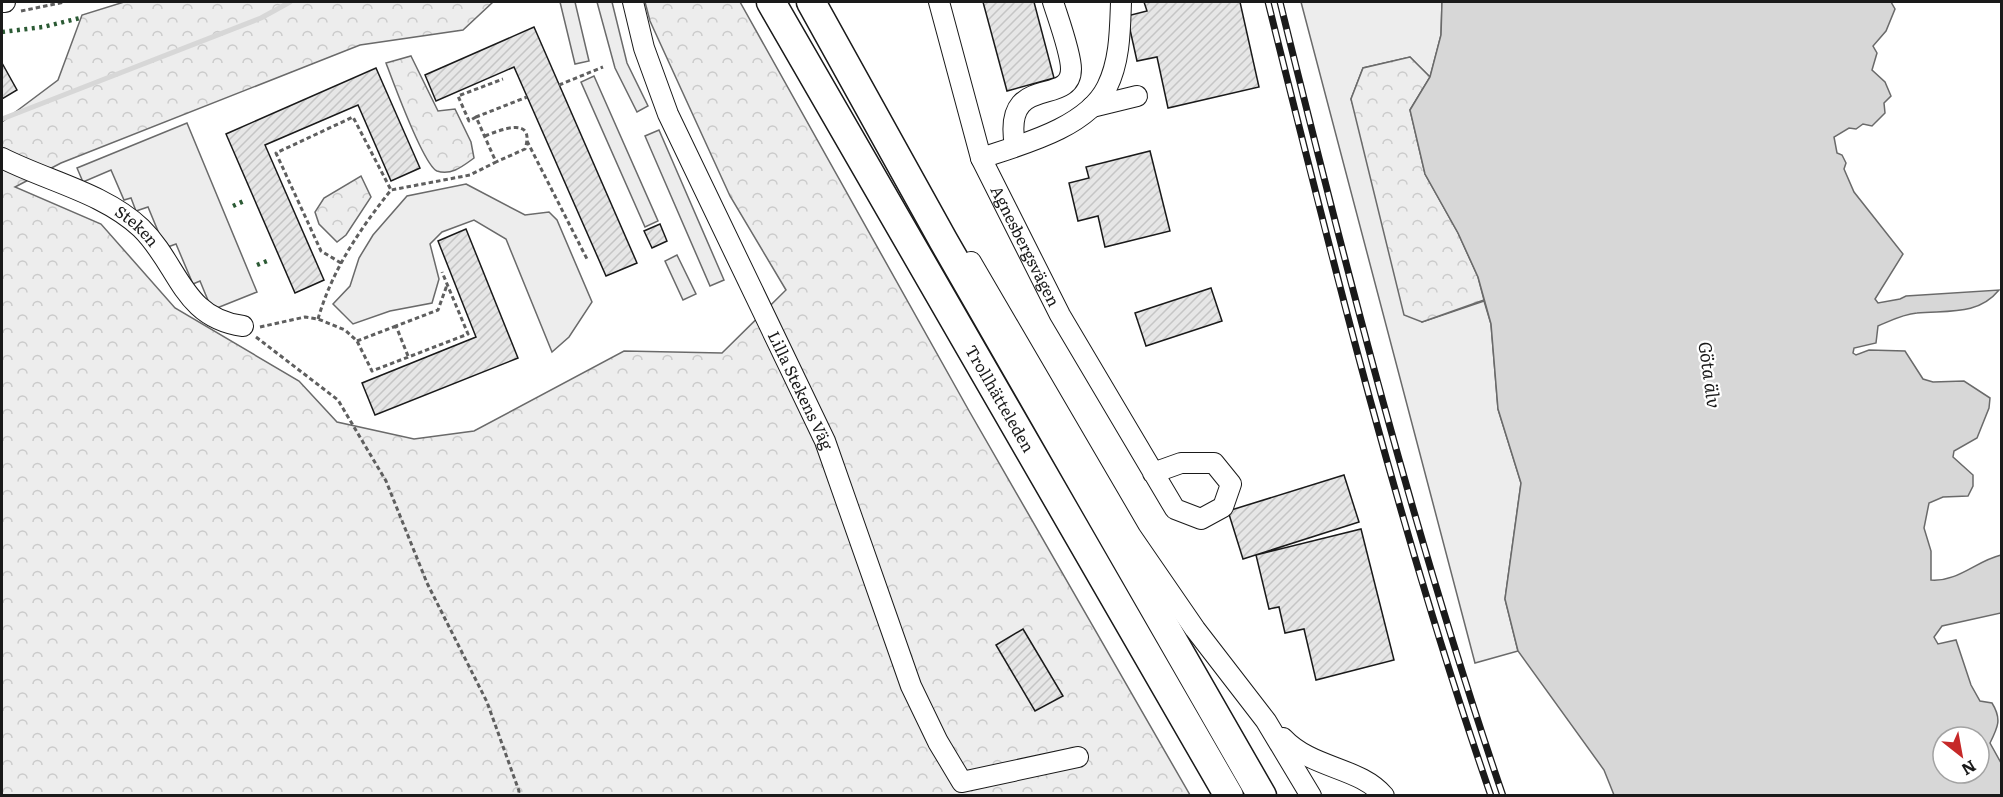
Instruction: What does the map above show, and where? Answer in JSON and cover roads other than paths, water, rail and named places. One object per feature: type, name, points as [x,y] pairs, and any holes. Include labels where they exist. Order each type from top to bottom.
[{"type":"highway","name":"Trollhätteleden","points":[[771,2],[1228,795]]},
{"type":"highway","name":"Trollhätteleden","points":[[811,2],[943,240],[1262,795]]},
{"type":"street","name":"Lilla Stekens Väg","points":[[633,2],[644,48],[668,114],[825,441],[911,686],[938,742],[962,782],[1078,757]]},
{"type":"street","name":"Agnesbergsvägen","points":[[939,2],[981,158],[1060,315],[1153,473]]},
{"type":"street","points":[[1016,146],[1012,128],[1014,112],[1024,100],[1058,88],[1067,81],[1071,69],[1053,2]]},
{"type":"street","points":[[981,158],[1056,131],[1092,107],[1106,89],[1115,66],[1121,2]]},
{"type":"street","points":[[1092,107],[1137,96]]},
{"type":"street","name":"Steken","points":[[2,158],[87,196],[127,217],[152,239],[166,258],[190,300],[199,308],[228,324],[243,326]]},
{"type":"street","points":[[943,240],[971,262],[1131,536],[1183,613],[1266,721],[1311,795]]},
{"type":"street","points":[[1266,721],[1298,752],[1316,762],[1366,782],[1384,795]]},
{"type":"water","name":"Göta älv","points":[[1442,2],[1891,2],[1895,9],[1886,31],[1873,46],[1877,53],[1872,70],[1885,82],[1891,96],[1884,103],[1885,113],[1872,126],[1863,124],[1856,129],[1849,128],[1834,137],[1837,153],[1842,155],[1846,163],[1844,169],[1854,192],[1903,254],[1875,299],[1878,303],[1906,296],[1999,290],[1982,304],[1972,308],[1912,314],[1878,326],[1876,343],[1854,348],[1853,353],[1856,355],[1869,350],[1905,351],[1923,379],[1933,382],[1964,381],[1990,398],[1989,408],[1977,438],[1954,451],[1953,457],[1973,475],[1973,486],[1968,496],[1943,497],[1929,503],[1924,528],[1931,551],[1931,580],[1950,578],[2001,555],[2001,613],[1942,626],[1934,637],[1938,644],[1956,640],[1971,685],[1980,701],[1992,703],[1998,723],[1991,741],[1991,725],[1931,725],[1931,785],[1991,785],[1991,745],[2001,763],[2001,795],[1614,795],[1604,770],[1518,651],[1505,599],[1521,483],[1498,409],[1491,324],[1478,277],[1458,233],[1425,174],[1410,110],[1430,77],[1441,35]]},
{"type":"waterway","points":[[2,119],[261,18],[290,2]]},
{"type":"railway","points":[[1268,2],[1344,302],[1398,501],[1427,600],[1491,796]]},
{"type":"railway","points":[[1280,2],[1383,401],[1440,599],[1503,796]]}]
